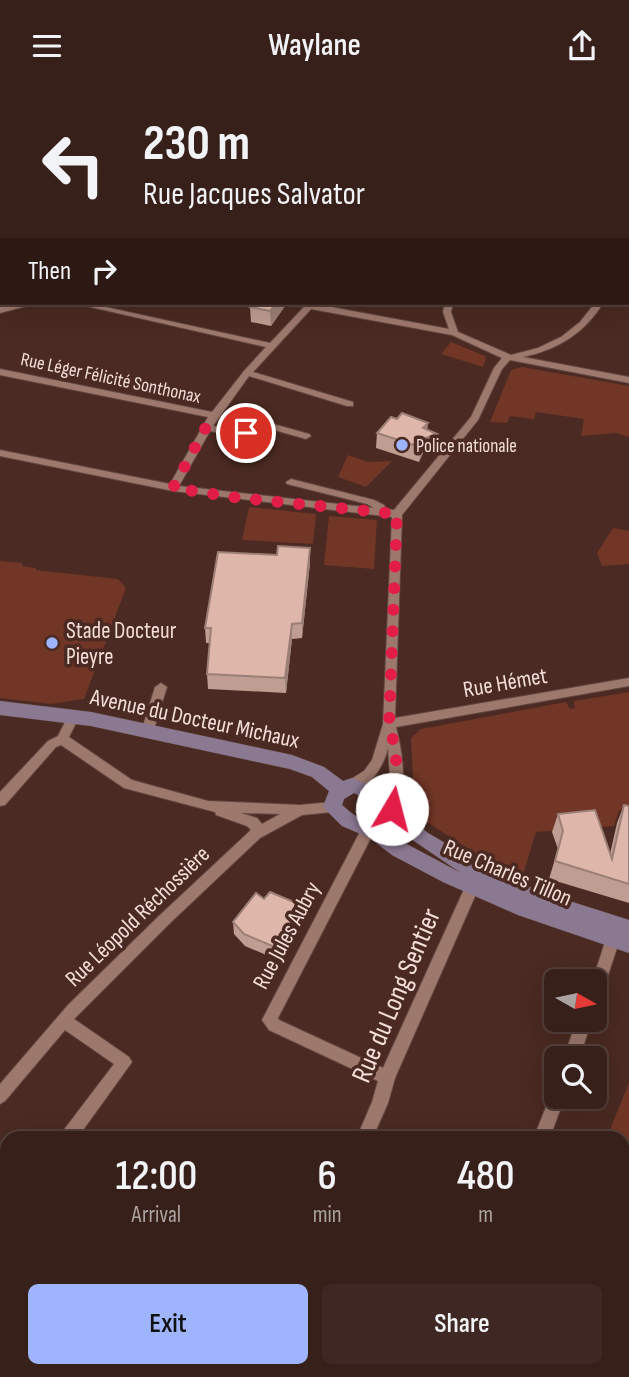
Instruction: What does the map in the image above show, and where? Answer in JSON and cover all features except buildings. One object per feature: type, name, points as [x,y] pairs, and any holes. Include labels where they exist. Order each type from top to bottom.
[{"type":"street","points":[[0,310],[24,305]]},
{"type":"street","points":[[86,305],[273,346]]},
{"type":"street","points":[[173,488],[214,415],[247,373],[310,305]]},
{"type":"street","points":[[316,305],[454,333],[508,358],[629,380]]},
{"type":"street","points":[[449,305],[447,312],[454,333]]},
{"type":"street","points":[[332,807],[336,795],[368,775],[378,762],[389,725],[397,514],[475,418],[498,368],[508,358],[527,354],[583,328],[598,305]]},
{"type":"street","name":"Rue Léger Félicité Sonthonax","points":[[0,372],[214,415]]},
{"type":"street","points":[[247,373],[350,404]]},
{"type":"street","points":[[206,427],[240,435],[259,423],[306,436]]},
{"type":"street","points":[[0,453],[173,488],[397,514]]},
{"type":"street","points":[[291,482],[370,502],[380,507],[382,513]]},
{"type":"street","name":"Rue Hémet","points":[[389,725],[629,682]]},
{"type":"street","points":[[148,729],[161,687]]},
{"type":"street","name":"Avenue du Docteur Michaux","points":[[0,708],[73,716],[148,729],[292,762],[346,787],[378,796],[393,813]]},
{"type":"street","points":[[0,801],[52,744],[62,739],[73,716]]},
{"type":"street","points":[[372,831],[383,828],[393,813],[397,786],[397,750],[389,725]]},
{"type":"street","points":[[62,739],[128,784],[208,806],[251,822],[261,831]]},
{"type":"street","points":[[208,806],[300,810]]},
{"type":"street","name":"Rue Charles Tillon","points":[[332,807],[347,820],[372,831],[407,854],[624,938]]},
{"type":"street","name":"Rue Léopold Réchossière","points":[[0,1096],[64,1021],[164,920],[261,831],[300,810],[332,807]]},
{"type":"street","name":"Rue Charles Tillon","points":[[393,813],[474,882]]},
{"type":"street","name":"Rue Jules Aubry","points":[[372,831],[269,1020],[274,1025],[387,1077]]},
{"type":"street","name":"Rue du Long Sentier","points":[[368,1131],[380,1103],[387,1077],[474,882]]},
{"type":"street","points":[[607,970],[624,938]]},
{"type":"street","points":[[64,1021],[124,1062],[73,1131]]},
{"type":"street","points":[[544,1131],[552,1109]]},
{"type":"shaded area","points":[[451,342],[485,356],[483,367],[441,354]]},
{"type":"shaded area","points":[[522,367],[629,386],[629,437],[616,433],[581,436],[584,419],[536,412],[534,419],[510,416],[507,423],[490,422],[511,370]]},
{"type":"shaded area","points":[[348,455],[368,462],[392,461],[366,487],[338,477]]},
{"type":"shaded area","points":[[249,507],[316,514],[313,544],[242,540]]},
{"type":"shaded area","points":[[329,516],[377,520],[374,569],[324,565]]},
{"type":"shaded area","points":[[613,528],[629,531],[629,564],[602,566],[597,553]]},
{"type":"shaded area","name":"Stade Docteur Pieyre","points":[[0,561],[22,563],[22,566],[36,570],[118,579],[126,588],[84,699],[51,704],[0,698]]},
{"type":"shaded area","points":[[629,692],[629,812],[619,810],[614,826],[536,832],[522,878],[488,862],[415,814],[411,738],[421,729],[566,702],[570,709],[575,708],[574,701]]},
{"type":"shaded area","points":[[629,1083],[629,1131],[609,1131]]},
{"type":"place","name":"Police nationale","points":[[402,445]]},
{"type":"place","name":"Stade Docteur Pieyre","points":[[52,643]]},
{"type":"route","points":[[246,433],[240,435],[206,427],[173,488],[232,497],[397,514],[389,725],[397,750],[397,786],[392,809]]}]
